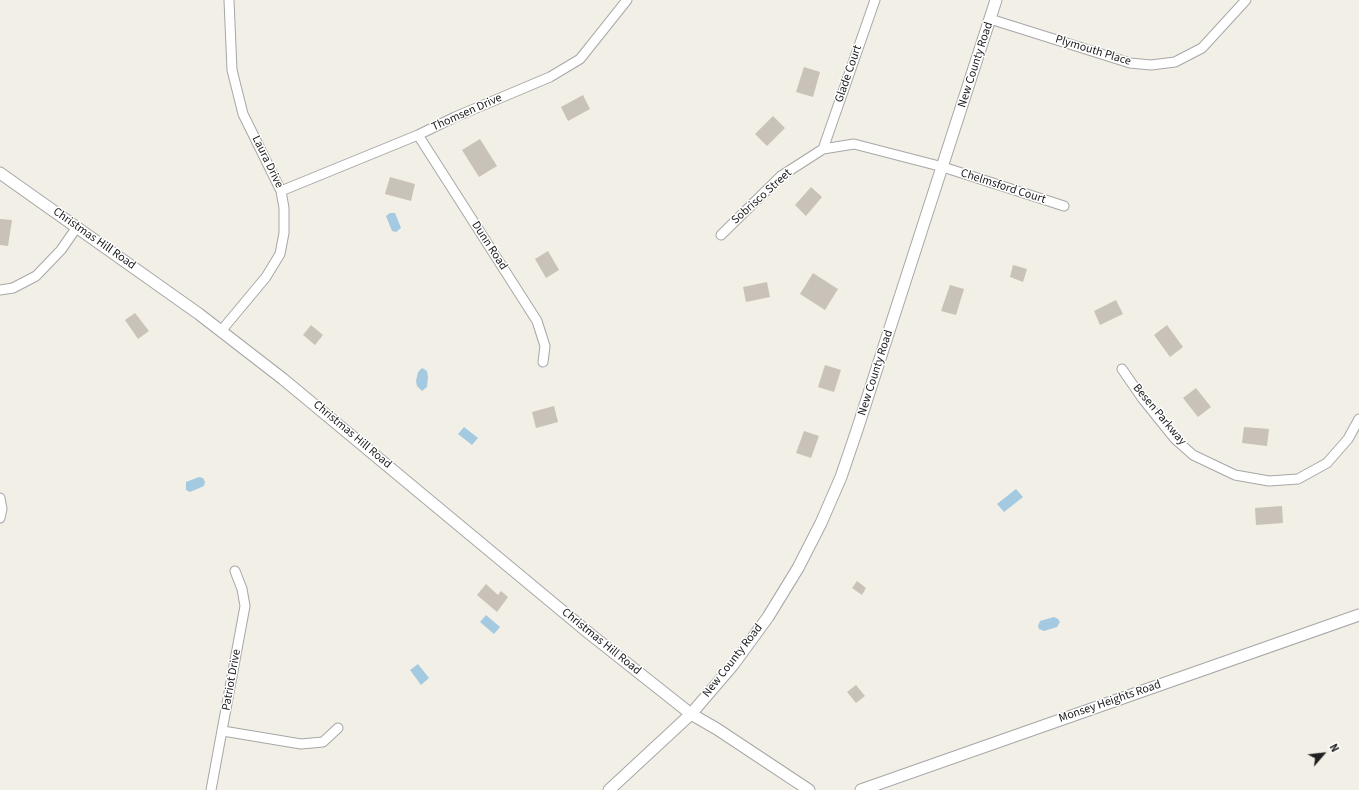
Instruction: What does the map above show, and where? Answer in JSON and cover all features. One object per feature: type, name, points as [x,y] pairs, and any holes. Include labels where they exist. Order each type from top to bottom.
[{"type":"street","name":"Laura Drive","points":[[221,331],[266,277],[280,254],[284,233],[284,208],[281,191],[242,114],[232,70],[230,0]]},
{"type":"street","name":"Thomsen Drive","points":[[281,191],[418,135],[455,117],[550,77],[580,59],[627,0]]},
{"type":"street","name":"Glade Court","points":[[823,149],[875,0]]},
{"type":"street","name":"New County Road","points":[[609,790],[691,714],[733,665],[768,617],[798,568],[821,523],[841,477],[855,436],[996,0]]},
{"type":"street","name":"Plymouth Place","points":[[990,19],[1130,63],[1151,65],[1175,62],[1202,48],[1246,0]]},
{"type":"street","name":"Dunn Road","points":[[418,135],[537,321],[545,346],[543,362]]},
{"type":"street","name":"Sobrisco Street","points":[[721,235],[781,176],[823,149],[854,144],[942,167]]},
{"type":"street","name":"Chelmsford Court","points":[[942,167],[1064,206]]},
{"type":"street","name":"Christmas Hill Road","points":[[0,173],[96,240],[221,331],[342,426],[479,542],[691,714]]},
{"type":"street","points":[[0,290],[13,288],[36,276],[61,250],[77,227]]},
{"type":"street","name":"Besen Parkway","points":[[1122,369],[1142,398],[1176,439],[1193,455],[1235,475],[1268,481],[1298,479],[1327,463],[1348,438],[1359,419]]},
{"type":"street","points":[[0,498],[2,509],[0,518]]},
{"type":"street","name":"Patriot Drive","points":[[211,790],[245,606],[242,589],[235,571]]},
{"type":"street","name":"Monsey Heights Road","points":[[861,790],[1359,615]]},
{"type":"street","points":[[691,714],[717,729],[809,790]]},
{"type":"street","points":[[223,731],[302,744],[323,742],[338,728]]},
{"type":"water","points":[[390,213],[395,213],[401,228],[396,232],[392,231],[386,216]]},
{"type":"water","points":[[422,368],[427,371],[428,377],[427,387],[422,391],[417,386],[416,381],[418,372]]},
{"type":"water","points":[[464,427],[478,438],[472,445],[458,434]]},
{"type":"water","points":[[199,477],[203,478],[205,482],[204,486],[190,492],[186,490],[186,482]]},
{"type":"water","points":[[1016,489],[1023,497],[1004,512],[997,504]]},
{"type":"water","points":[[486,615],[500,627],[494,634],[480,622]]},
{"type":"water","points":[[1054,617],[1060,622],[1057,627],[1044,631],[1039,629],[1038,626],[1040,621]]},
{"type":"water","points":[[418,664],[429,678],[421,685],[410,670]]},
{"type":"building","points":[[804,67],[820,72],[813,97],[796,92]]},
{"type":"building","points":[[583,95],[590,109],[568,121],[561,107]]},
{"type":"building","points":[[773,116],[785,128],[767,146],[755,134]]},
{"type":"building","points":[[480,139],[497,166],[479,177],[462,150]]},
{"type":"building","points":[[390,177],[415,184],[411,201],[385,194]]},
{"type":"building","points":[[811,187],[822,197],[806,216],[795,205]]},
{"type":"building","points":[[0,219],[12,220],[8,246],[0,245]]},
{"type":"building","points":[[548,251],[559,270],[546,278],[535,259]]},
{"type":"building","points":[[1013,265],[1027,269],[1023,282],[1010,277]]},
{"type":"building","points":[[813,273],[838,289],[825,310],[800,294]]},
{"type":"building","points":[[767,282],[770,297],[746,302],[743,287]]},
{"type":"building","points":[[950,285],[964,289],[956,315],[941,311]]},
{"type":"building","points":[[1116,300],[1123,314],[1100,325],[1094,311]]},
{"type":"building","points":[[135,313],[149,331],[138,339],[125,320]]},
{"type":"building","points":[[311,325],[323,335],[315,345],[303,335]]},
{"type":"building","points":[[1167,325],[1183,347],[1170,357],[1154,335]]},
{"type":"building","points":[[825,365],[841,370],[834,392],[818,387]]},
{"type":"building","points":[[1196,388],[1211,407],[1198,417],[1183,398]]},
{"type":"building","points":[[554,406],[558,422],[536,428],[532,412]]},
{"type":"building","points":[[1244,427],[1269,429],[1267,446],[1242,443]]},
{"type":"building","points":[[804,431],[819,436],[811,458],[796,453]]},
{"type":"building","points":[[1282,506],[1283,523],[1256,525],[1255,508]]},
{"type":"building","points":[[857,581],[866,588],[862,595],[852,588]]},
{"type":"building","points":[[486,584],[498,595],[501,591],[508,597],[497,612],[477,595]]},
{"type":"building","points":[[856,685],[865,696],[856,703],[847,692]]}]
